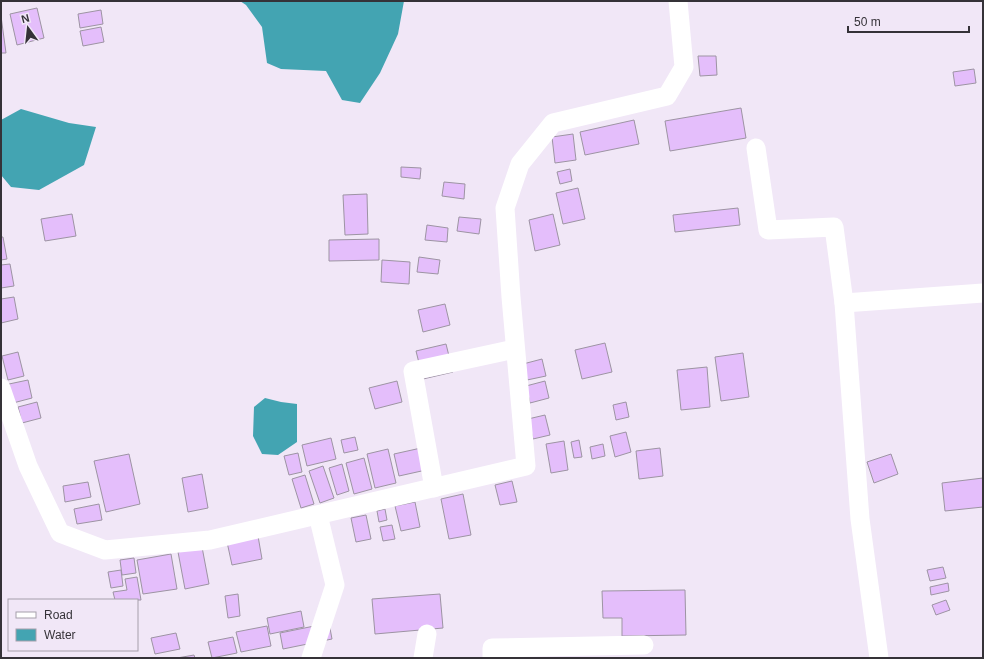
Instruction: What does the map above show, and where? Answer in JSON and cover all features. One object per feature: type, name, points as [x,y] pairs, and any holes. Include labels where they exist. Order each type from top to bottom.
[{"type":"street","points":[[1,388],[5,412],[28,466],[60,533],[105,550],[210,540],[526,466],[515,349],[505,208],[520,164],[553,123],[667,96],[684,67],[678,1]]},
{"type":"street","points":[[756,148],[768,230],[834,227],[844,304],[860,519],[879,658]]},
{"type":"street","points":[[844,304],[983,293]]},
{"type":"street","points":[[434,488],[413,371],[515,349]]},
{"type":"street","points":[[311,658],[336,584],[318,515]]},
{"type":"street","points":[[423,658],[427,634]]},
{"type":"street","points":[[492,658],[492,648],[644,645]]},
{"type":"water","points":[[240,1],[404,1],[398,34],[380,73],[360,103],[342,100],[326,71],[281,69],[267,63],[262,27],[246,5]]},
{"type":"water","points":[[21,109],[69,123],[96,127],[84,165],[39,190],[11,187],[1,175],[1,120]]},
{"type":"water","points":[[265,398],[297,404],[297,442],[278,455],[262,454],[253,436],[254,407]]},
{"type":"building","points":[[37,8],[44,38],[17,45],[10,14]]},
{"type":"building","points":[[101,10],[103,24],[80,28],[78,14]]},
{"type":"building","points":[[1,16],[6,53],[1,53]]},
{"type":"building","points":[[101,27],[104,42],[83,46],[80,31]]},
{"type":"building","points":[[698,56],[716,56],[717,75],[700,76]]},
{"type":"building","points":[[974,69],[976,83],[955,86],[953,72]]},
{"type":"building","points":[[741,108],[746,138],[670,151],[665,121]]},
{"type":"building","points":[[634,120],[639,144],[585,155],[580,132]]},
{"type":"building","points":[[573,134],[576,160],[555,163],[552,137]]},
{"type":"building","points":[[401,167],[421,168],[420,179],[401,177]]},
{"type":"building","points":[[570,169],[572,181],[560,184],[557,172]]},
{"type":"building","points":[[444,182],[465,184],[464,199],[442,196]]},
{"type":"building","points":[[578,188],[585,219],[563,224],[556,193]]},
{"type":"building","points":[[367,194],[368,234],[345,235],[343,195]]},
{"type":"building","points":[[738,208],[740,225],[675,232],[673,215]]},
{"type":"building","points":[[72,214],[76,236],[45,241],[41,219]]},
{"type":"building","points":[[553,214],[560,245],[535,251],[529,220]]},
{"type":"building","points":[[459,217],[481,219],[479,234],[457,231]]},
{"type":"building","points":[[427,225],[448,228],[447,242],[425,240]]},
{"type":"building","points":[[1,237],[3,237],[7,259],[1,260]]},
{"type":"building","points":[[379,239],[379,260],[329,261],[329,240]]},
{"type":"building","points":[[419,257],[440,260],[438,274],[417,272]]},
{"type":"building","points":[[382,260],[410,262],[409,284],[381,282]]},
{"type":"building","points":[[10,264],[14,286],[1,288],[1,265]]},
{"type":"building","points":[[14,297],[18,319],[1,323],[1,299]]},
{"type":"building","points":[[445,304],[450,325],[423,332],[418,310]]},
{"type":"building","points":[[605,343],[612,372],[582,379],[575,350]]},
{"type":"building","points":[[446,344],[453,372],[423,379],[416,351]]},
{"type":"building","points":[[18,352],[24,376],[8,380],[2,356]]},
{"type":"building","points":[[743,353],[749,397],[721,401],[715,357]]},
{"type":"building","points":[[542,359],[546,376],[527,380],[523,364]]},
{"type":"building","points":[[707,367],[710,407],[681,410],[677,370]]},
{"type":"building","points":[[28,380],[32,398],[13,403],[9,384]]},
{"type":"building","points":[[397,381],[402,402],[375,409],[369,388]]},
{"type":"building","points":[[545,381],[549,398],[530,403],[526,386]]},
{"type":"building","points":[[37,402],[41,418],[22,423],[18,407]]},
{"type":"building","points":[[626,402],[629,417],[616,420],[613,405]]},
{"type":"building","points":[[545,415],[550,435],[533,439],[528,419]]},
{"type":"building","points":[[626,432],[631,452],[615,457],[610,436]]},
{"type":"building","points":[[355,437],[358,450],[344,453],[341,440]]},
{"type":"building","points":[[331,438],[336,459],[307,466],[302,445]]},
{"type":"building","points":[[579,440],[582,457],[574,458],[571,442]]},
{"type":"building","points":[[564,441],[568,470],[551,473],[546,444]]},
{"type":"building","points":[[603,444],[605,456],[592,459],[590,447]]},
{"type":"building","points":[[421,448],[426,470],[399,476],[394,454]]},
{"type":"building","points":[[660,448],[663,476],[639,479],[636,451]]},
{"type":"building","points":[[388,449],[396,483],[375,488],[367,454]]},
{"type":"building","points":[[298,453],[302,472],[289,475],[284,456]]},
{"type":"building","points":[[129,454],[140,504],[106,512],[94,461]]},
{"type":"building","points":[[891,454],[898,474],[874,483],[867,462]]},
{"type":"building","points":[[364,458],[372,489],[354,494],[346,463]]},
{"type":"building","points":[[342,464],[349,491],[337,495],[329,468]]},
{"type":"building","points":[[323,466],[334,498],[320,503],[309,471]]},
{"type":"building","points":[[202,474],[208,508],[188,512],[182,478]]},
{"type":"building","points":[[305,475],[314,504],[301,508],[292,479]]},
{"type":"building","points":[[983,478],[983,507],[945,511],[942,483]]},
{"type":"building","points":[[512,481],[517,502],[500,505],[495,485]]},
{"type":"building","points":[[88,482],[91,497],[65,502],[63,486]]},
{"type":"building","points":[[463,494],[471,535],[449,539],[441,499]]},
{"type":"building","points":[[415,502],[420,527],[401,531],[395,506]]},
{"type":"building","points":[[99,504],[102,520],[77,524],[74,509]]},
{"type":"building","points":[[385,509],[387,520],[379,522],[377,511]]},
{"type":"building","points":[[366,515],[371,539],[356,542],[351,518]]},
{"type":"building","points":[[392,525],[395,539],[383,541],[380,527]]},
{"type":"building","points":[[258,536],[262,559],[232,565],[227,542]]},
{"type":"building","points":[[202,547],[209,584],[185,589],[178,552]]},
{"type":"building","points":[[171,554],[177,589],[143,594],[137,560]]},
{"type":"building","points":[[134,558],[136,573],[122,575],[120,560]]},
{"type":"building","points":[[943,567],[946,578],[930,581],[927,570]]},
{"type":"building","points":[[121,570],[123,586],[111,588],[108,572]]},
{"type":"building","points":[[137,577],[141,600],[115,599],[113,592],[127,590],[125,579]]},
{"type":"building","points":[[948,583],[949,591],[931,595],[930,587]]},
{"type":"building","points":[[685,590],[686,635],[622,636],[622,618],[603,618],[602,591]]},
{"type":"building","points":[[238,594],[240,616],[228,618],[225,596]]},
{"type":"building","points":[[440,594],[443,628],[375,634],[372,599]]},
{"type":"building","points":[[946,600],[950,610],[936,615],[932,605]]},
{"type":"building","points":[[301,611],[304,627],[270,634],[267,618]]},
{"type":"building","points":[[329,623],[332,639],[283,649],[280,633]]},
{"type":"building","points":[[267,626],[271,646],[241,652],[236,632]]},
{"type":"building","points":[[176,633],[180,649],[155,654],[151,638]]},
{"type":"building","points":[[233,637],[237,653],[212,658],[208,642]]},
{"type":"building","points":[[194,655],[195,658],[177,658]]}]
